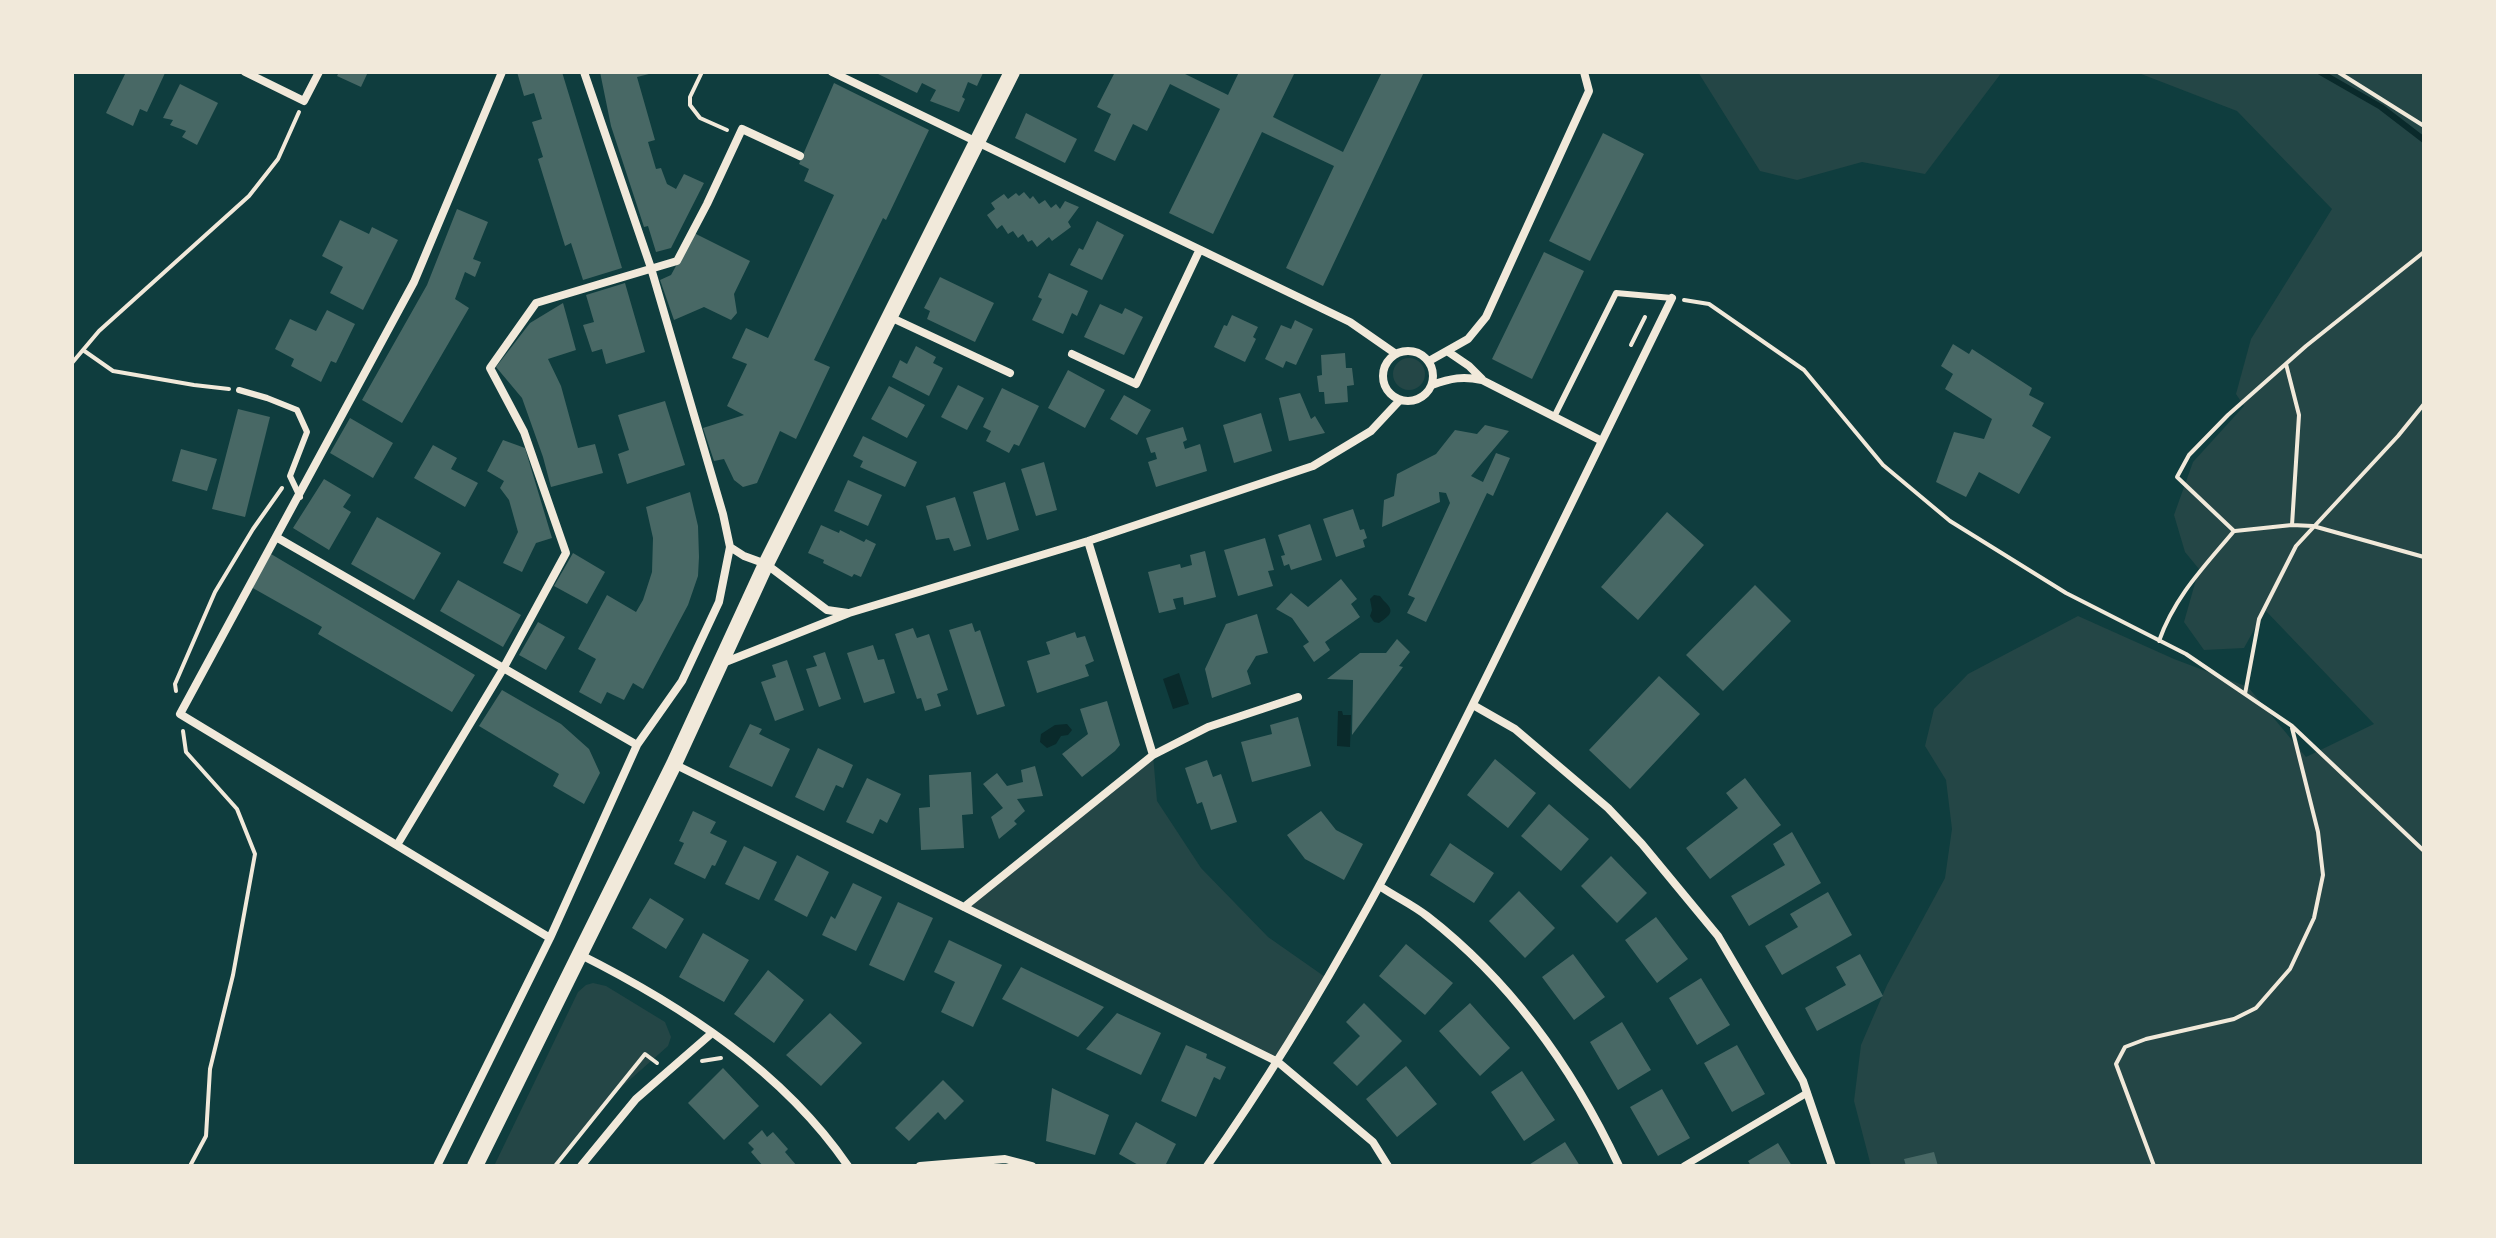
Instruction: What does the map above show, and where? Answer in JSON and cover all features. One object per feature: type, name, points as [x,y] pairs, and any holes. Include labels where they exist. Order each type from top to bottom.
[{"type":"main road","points":[[475,1166],[674,764],[766,564],[1012,72]]},
{"type":"street","points":[[245,72],[304,101],[319,72]]},
{"type":"street","points":[[502,72],[414,282],[180,714],[550,938]]},
{"type":"street","points":[[437,1166],[550,938],[637,745],[682,681],[695,655],[719,602],[730,547],[651,268],[584,72]]},
{"type":"street","points":[[832,72],[1350,322],[1396,354]]},
{"type":"street","points":[[1429,361],[1468,339],[1486,317],[1589,91],[1584,72]]},
{"type":"street","points":[[397,845],[503,669],[566,553],[524,432],[490,368],[536,303],[677,261],[740,132],[800,156]]},
{"type":"street","points":[[1072,354],[1136,384],[1199,251]]},
{"type":"street","points":[[1207,1166],[1278,1062],[1381,887],[1672,298]]},
{"type":"street","points":[[890,317],[1010,373]]},
{"type":"street","points":[[1411,351],[1429,361],[1433,368],[1429,392],[1415,401],[1399,401],[1388,392],[1383,378],[1386,364],[1396,354],[1411,351]]},
{"type":"street","points":[[1447,351],[1469,366],[1482,380]]},
{"type":"street","points":[[1432,385],[1465,376],[1482,380],[1602,441]]},
{"type":"street","points":[[720,665],[849,613],[1088,541],[1313,466],[1371,431],[1399,401]]},
{"type":"street","points":[[276,537],[637,745]]},
{"type":"street","points":[[1088,541],[1153,755]]},
{"type":"street","points":[[730,547],[766,564],[827,610],[849,613]]},
{"type":"street","points":[[964,907],[1153,755],[1208,727],[1298,697]]},
{"type":"street","points":[[1473,705],[1536,745],[1608,808],[1718,936],[1803,1081],[1832,1166]]},
{"type":"street","points":[[674,764],[1278,1062],[1373,1142],[1388,1166]]},
{"type":"street","points":[[1381,887],[1426,915],[1500,983],[1555,1053],[1589,1105],[1619,1166]]},
{"type":"street","points":[[579,954],[620,975],[712,1033],[787,1093],[831,1141],[848,1166]]},
{"type":"street","points":[[581,1166],[636,1099],[712,1033]]},
{"type":"street","points":[[1684,1166],[1807,1093]]},
{"type":"street","points":[[920,1166],[1005,1159],[1032,1166]]},
{"type":"lane","points":[[1554,417],[1616,293],[1672,298]]},
{"type":"lane","points":[[239,390],[297,410],[307,432],[290,476],[300,497]]},
{"type":"path","points":[[702,72],[690,97],[690,105],[700,118],[740,132]]},
{"type":"path","points":[[2338,72],[2424,126]]},
{"type":"path","points":[[72,363],[99,331],[249,196],[278,159],[304,101]]},
{"type":"path","points":[[2234,531],[2177,477],[2189,455],[2228,415],[2286,364],[2424,252]]},
{"type":"path","points":[[1672,298],[1709,304],[1804,370],[1883,465],[1950,521],[2066,593],[2186,654],[2292,726],[2424,851]]},
{"type":"path","points":[[83,350],[113,371],[239,390]]},
{"type":"path","points":[[2286,364],[2299,415],[2292,525]]},
{"type":"path","points":[[2245,694],[2259,619],[2296,546],[2424,404]]},
{"type":"path","points":[[190,1166],[206,1136],[210,1069],[233,975],[255,854],[237,809],[186,752],[175,684],[215,592],[290,476]]},
{"type":"path","points":[[2159,641],[2168,616],[2182,592],[2234,531],[2313,526],[2424,557]]},
{"type":"path","points":[[2154,1166],[2116,1064],[2125,1047],[2146,1039],[2234,1019],[2256,1008],[2290,969],[2314,918],[2323,875],[2318,832],[2292,726]]},
{"type":"shaded area","points":[[1698,72],[2002,72],[1925,174],[1862,162],[1797,180],[1760,171]]},
{"type":"shaded area","points":[[2136,72],[2424,72],[2424,1166],[1871,1166],[1854,1101],[1861,1045],[1887,985],[1945,878],[1952,829],[1946,780],[1925,746],[1934,709],[1968,674],[2078,616],[2174,659],[2248,687],[2306,757],[2374,724],[2265,610],[2244,648],[2204,650],[2184,622],[2199,569],[2185,552],[2174,515],[2193,462],[2244,406],[2236,394],[2251,339],[2332,209],[2237,111]]},
{"type":"shaded area","points":[[1409,358],[1421,362],[1425,374],[1421,386],[1409,390],[1397,386],[1393,374],[1397,362]]},
{"type":"shaded area","points":[[1374,595],[1380,596],[1390,610],[1389,615],[1379,623],[1370,616],[1370,599]]},
{"type":"shaded area","points":[[1179,673],[1189,704],[1173,709],[1163,679]]},
{"type":"shaded area","points":[[1338,711],[1351,715],[1350,747],[1337,746]]},
{"type":"shaded area","points":[[1067,724],[1072,730],[1068,735],[1061,736],[1056,744],[1047,748],[1040,742],[1041,734],[1055,725]]},
{"type":"shaded area","points":[[1153,755],[1157,801],[1201,868],[1268,937],[1328,979],[1278,1062],[964,907]]},
{"type":"shaded area","points":[[593,983],[606,986],[665,1022],[671,1037],[668,1046],[616,1092],[555,1166],[494,1166],[578,992]]},
{"type":"building","points":[[126,72],[165,73],[147,112],[140,109],[133,126],[106,113]]},
{"type":"building","points":[[339,72],[368,72],[361,87],[337,76]]},
{"type":"building","points":[[517,72],[562,72],[622,268],[583,280],[571,243],[565,246],[538,159],[543,157],[532,122],[542,119],[534,93],[524,96]]},
{"type":"building","points":[[600,72],[648,72],[637,77],[655,140],[648,142],[656,169],[661,168],[667,184],[676,189],[684,174],[704,183],[671,248],[656,252],[648,226],[644,227],[611,126]]},
{"type":"building","points":[[874,72],[983,73],[977,86],[968,82],[959,112],[930,101],[936,90],[922,83],[917,93]]},
{"type":"building","points":[[1115,72],[1181,72],[1228,95],[1239,72],[1295,72],[1273,117],[1343,152],[1382,72],[1424,72],[1323,286],[1286,268],[1334,166],[1262,132],[1213,234],[1169,213],[1220,109],[1170,84],[1147,131],[1133,124],[1115,161],[1094,151],[1111,114],[1097,107]]},
{"type":"building","points":[[834,83],[929,130],[814,360],[830,367],[796,439],[780,431],[757,483],[743,487],[734,480],[724,459],[714,461],[703,428],[744,415],[727,406],[747,364],[732,358],[746,328],[768,338],[834,195],[804,181],[809,169],[799,164]]},
{"type":"building","points":[[180,84],[218,103],[197,145],[182,137],[186,131],[170,125],[173,120],[163,118]]},
{"type":"building","points":[[1026,113],[1077,139],[1065,163],[1015,138]]},
{"type":"building","points":[[1603,133],[1644,154],[1590,261],[1549,241]]},
{"type":"building","points":[[1024,192],[1030,199],[1033,196],[1039,204],[1045,200],[1051,208],[1056,204],[1060,209],[1065,201],[1079,207],[1068,222],[1071,227],[1052,241],[1049,237],[1037,247],[1032,240],[1028,242],[1023,234],[1018,238],[1013,231],[1008,234],[1002,225],[997,229],[987,215],[995,209],[991,203],[1004,194],[1008,199]]},
{"type":"building","points":[[457,209],[488,222],[473,259],[481,262],[475,277],[465,272],[455,299],[469,308],[402,423],[362,400],[427,285]]},
{"type":"building","points":[[340,220],[369,234],[372,227],[398,240],[363,310],[330,293],[343,267],[322,256]]},
{"type":"building","points":[[1097,221],[1124,235],[1102,280],[1070,265],[1079,248],[1083,250]]},
{"type":"building","points":[[694,233],[750,261],[734,294],[737,313],[731,320],[704,307],[674,320],[660,280],[671,275]]},
{"type":"building","points":[[1544,252],[1584,271],[1532,379],[1492,359]]},
{"type":"building","points":[[1049,273],[1088,291],[1077,316],[1072,313],[1063,334],[1032,320]]},
{"type":"building","points":[[940,277],[994,303],[975,342],[927,319],[930,311],[924,308]]},
{"type":"building","points":[[625,283],[645,352],[606,364],[602,349],[592,352],[583,325],[594,322],[586,295]]},
{"type":"building","points":[[563,303],[576,350],[548,359],[561,386],[578,448],[595,444],[603,473],[551,487],[522,398],[496,367],[530,323]]},
{"type":"building","points":[[1100,304],[1122,314],[1125,308],[1143,317],[1124,355],[1084,337]]},
{"type":"building","points":[[327,310],[355,324],[336,363],[331,361],[321,382],[291,366],[294,359],[275,349],[290,319],[316,331]]},
{"type":"building","points":[[1232,315],[1258,327],[1245,362],[1214,347]]},
{"type":"building","points":[[1295,320],[1313,329],[1296,365],[1286,361],[1283,368],[1265,359],[1281,325],[1291,329]]},
{"type":"building","points":[[1953,344],[1969,354],[1972,349],[2032,388],[2029,395],[2044,403],[2032,426],[2051,437],[2019,494],[1979,472],[1966,497],[1936,482],[1954,432],[1984,439],[1992,419],[1945,389],[1953,374],[1941,366]]},
{"type":"building","points":[[916,346],[936,357],[933,363],[943,368],[929,396],[892,377],[900,360],[907,364]]},
{"type":"building","points":[[1345,353],[1346,368],[1352,368],[1354,385],[1347,386],[1348,402],[1325,404],[1324,392],[1319,392],[1317,376],[1322,375],[1321,355]]},
{"type":"building","points":[[1068,370],[1105,390],[1085,428],[1048,408]]},
{"type":"building","points":[[958,385],[984,398],[967,430],[941,417]]},
{"type":"building","points":[[889,386],[925,405],[907,438],[871,419]]},
{"type":"building","points":[[1002,388],[1039,406],[1019,446],[1014,444],[1009,453],[986,441],[991,431],[983,427]]},
{"type":"building","points":[[1300,393],[1311,419],[1315,416],[1325,433],[1289,441],[1279,398]]},
{"type":"building","points":[[1124,395],[1151,410],[1137,435],[1110,419]]},
{"type":"building","points":[[665,401],[685,465],[627,484],[618,454],[629,450],[618,415]]},
{"type":"building","points":[[238,409],[270,417],[245,517],[212,509]]},
{"type":"building","points":[[1261,413],[1272,451],[1234,463],[1223,425]]},
{"type":"building","points":[[350,418],[393,443],[373,478],[330,453]]},
{"type":"building","points":[[1485,425],[1509,431],[1471,476],[1483,482],[1496,453],[1510,458],[1493,496],[1487,493],[1426,622],[1407,613],[1415,598],[1408,595],[1450,503],[1446,493],[1439,492],[1440,502],[1382,527],[1384,500],[1394,496],[1397,474],[1436,454],[1455,430],[1477,434]]},
{"type":"building","points":[[1183,427],[1187,440],[1183,442],[1185,449],[1200,444],[1207,471],[1156,487],[1148,462],[1157,459],[1155,452],[1151,453],[1146,438]]},
{"type":"building","points":[[863,436],[917,462],[905,487],[860,467],[863,461],[853,456]]},
{"type":"building","points":[[503,440],[525,448],[552,538],[536,543],[522,572],[503,563],[518,532],[509,500],[500,488],[504,481],[487,471]]},
{"type":"building","points":[[433,445],[457,458],[451,469],[478,483],[465,507],[414,478]]},
{"type":"building","points":[[181,449],[217,459],[207,491],[172,481]]},
{"type":"building","points":[[1044,462],[1057,510],[1036,516],[1021,469]]},
{"type":"building","points":[[324,479],[351,495],[343,507],[351,512],[329,550],[293,528]]},
{"type":"building","points":[[848,480],[882,495],[868,526],[834,511]]},
{"type":"building","points":[[1005,482],[1019,530],[987,540],[973,492]]},
{"type":"building","points":[[690,492],[698,526],[699,557],[698,576],[688,605],[643,689],[633,683],[624,700],[607,692],[601,704],[579,692],[596,659],[578,649],[607,595],[636,612],[643,600],[652,572],[653,538],[646,507]]},
{"type":"building","points":[[955,497],[971,546],[954,551],[949,538],[936,540],[926,506]]},
{"type":"building","points":[[1353,509],[1360,530],[1364,529],[1367,538],[1363,540],[1365,547],[1336,557],[1323,519]]},
{"type":"building","points":[[1667,512],[1704,545],[1638,620],[1601,587]]},
{"type":"building","points":[[377,517],[441,553],[414,600],[351,564]]},
{"type":"building","points":[[1310,524],[1322,560],[1291,570],[1289,564],[1284,566],[1281,556],[1285,555],[1278,535]]},
{"type":"building","points":[[821,525],[876,544],[861,577],[854,574],[852,577],[808,553]]},
{"type":"building","points":[[1265,538],[1274,570],[1268,571],[1273,586],[1238,596],[1224,550]]},
{"type":"building","points":[[1205,551],[1216,597],[1184,605],[1183,597],[1173,599],[1176,609],[1159,613],[1148,572],[1180,564],[1181,568],[1192,565],[1190,555]]},
{"type":"building","points":[[573,553],[605,572],[587,604],[554,586]]},
{"type":"building","points":[[271,554],[475,675],[452,712],[318,634],[322,627],[251,587]]},
{"type":"building","points":[[1341,579],[1357,599],[1351,604],[1360,617],[1325,642],[1330,650],[1314,662],[1303,646],[1309,642],[1292,618],[1276,609],[1291,593],[1308,607]]},
{"type":"building","points":[[458,580],[521,615],[503,647],[440,611]]},
{"type":"building","points":[[1755,585],[1791,621],[1723,691],[1686,655]]},
{"type":"building","points":[[1257,614],[1268,653],[1256,656],[1247,671],[1251,684],[1212,698],[1205,669],[1226,624]]},
{"type":"building","points":[[538,622],[565,637],[546,670],[519,655]]},
{"type":"building","points":[[972,623],[975,632],[980,630],[1005,706],[977,715],[949,630]]},
{"type":"building","points":[[913,628],[917,638],[929,634],[948,690],[937,694],[941,706],[925,711],[921,698],[917,699],[895,634]]},
{"type":"building","points":[[1075,632],[1077,638],[1085,636],[1094,661],[1085,665],[1089,676],[1037,693],[1027,661],[1050,654],[1046,642]]},
{"type":"building","points":[[1397,639],[1410,652],[1399,666],[1403,667],[1352,735],[1353,680],[1327,679],[1360,653],[1386,653]]},
{"type":"building","points":[[873,645],[878,660],[884,659],[895,693],[864,703],[847,653]]},
{"type":"building","points":[[825,652],[841,699],[819,707],[806,669],[817,666],[813,656]]},
{"type":"building","points":[[787,660],[804,710],[775,721],[761,682],[776,677],[772,665]]},
{"type":"building","points":[[1659,676],[1700,714],[1630,789],[1589,750]]},
{"type":"building","points":[[502,690],[561,724],[589,749],[600,773],[584,804],[553,786],[559,774],[479,726]]},
{"type":"building","points":[[1107,701],[1120,745],[1082,777],[1062,754],[1088,734],[1080,709]]},
{"type":"building","points":[[1298,717],[1311,766],[1252,782],[1241,742],[1272,734],[1270,725]]},
{"type":"building","points":[[750,724],[762,729],[759,734],[790,749],[772,787],[729,767]]},
{"type":"building","points":[[818,748],[853,765],[843,788],[836,785],[824,811],[795,797]]},
{"type":"building","points":[[1495,759],[1536,793],[1508,828],[1467,795]]},
{"type":"building","points":[[1207,760],[1213,777],[1221,774],[1237,822],[1211,830],[1202,802],[1197,804],[1185,768]]},
{"type":"building","points":[[1035,766],[1043,796],[1017,799],[1025,811],[1014,821],[1017,824],[999,839],[991,817],[1003,808],[983,784],[997,773],[1007,786],[1023,782],[1021,770]]},
{"type":"building","points":[[971,772],[973,814],[962,815],[964,848],[921,850],[919,808],[930,807],[929,775]]},
{"type":"building","points":[[867,778],[901,794],[887,823],[880,819],[873,834],[846,822]]},
{"type":"building","points":[[1745,778],[1781,825],[1710,879],[1686,848],[1738,808],[1726,793]]},
{"type":"building","points":[[1549,804],[1589,839],[1561,871],[1521,836]]},
{"type":"building","points":[[693,811],[716,822],[710,833],[727,841],[705,879],[674,864],[684,843],[679,841]]},
{"type":"building","points":[[1321,811],[1336,830],[1363,844],[1344,880],[1305,859],[1287,835]]},
{"type":"building","points":[[1792,832],[1821,883],[1749,926],[1731,896],[1785,865],[1773,844]]},
{"type":"building","points":[[1450,843],[1494,873],[1474,903],[1430,875]]},
{"type":"building","points":[[744,846],[777,862],[759,900],[725,884]]},
{"type":"building","points":[[797,855],[829,872],[807,917],[774,900]]},
{"type":"building","points":[[1611,856],[1647,893],[1617,923],[1581,886]]},
{"type":"building","points":[[853,883],[882,897],[856,951],[822,935],[831,916],[835,919]]},
{"type":"building","points":[[1519,891],[1555,928],[1525,958],[1489,921]]},
{"type":"building","points":[[1828,892],[1852,935],[1782,975],[1765,946],[1798,927],[1790,914]]},
{"type":"building","points":[[650,898],[684,919],[666,949],[632,928]]},
{"type":"building","points":[[898,902],[933,918],[904,981],[869,965]]},
{"type":"building","points":[[1656,917],[1688,959],[1657,983],[1625,940]]},
{"type":"building","points":[[703,933],[749,960],[724,1002],[679,977]]},
{"type":"building","points":[[949,940],[1002,965],[973,1027],[941,1012],[955,982],[934,972]]},
{"type":"building","points":[[1406,944],[1453,983],[1425,1015],[1379,976]]},
{"type":"building","points":[[1573,954],[1605,997],[1574,1020],[1542,977]]},
{"type":"building","points":[[1860,954],[1883,996],[1817,1031],[1805,1008],[1846,985],[1836,967]]},
{"type":"building","points":[[1021,967],[1104,1007],[1078,1037],[1002,999]]},
{"type":"building","points":[[768,970],[804,1000],[774,1043],[734,1014]]},
{"type":"building","points":[[1701,978],[1730,1025],[1697,1045],[1669,998]]},
{"type":"building","points":[[1364,1003],[1402,1041],[1357,1086],[1333,1063],[1360,1036],[1346,1022]]},
{"type":"building","points":[[1470,1003],[1510,1048],[1480,1076],[1439,1031]]},
{"type":"building","points":[[830,1013],[862,1043],[821,1086],[786,1055]]},
{"type":"building","points":[[1117,1013],[1161,1033],[1141,1075],[1086,1049]]},
{"type":"building","points":[[1622,1022],[1651,1070],[1618,1090],[1590,1042]]},
{"type":"building","points":[[1186,1045],[1226,1067],[1220,1080],[1214,1077],[1196,1117],[1161,1101]]},
{"type":"building","points":[[1737,1045],[1765,1094],[1732,1112],[1704,1063]]},
{"type":"building","points":[[1406,1066],[1437,1104],[1397,1137],[1366,1099]]},
{"type":"building","points":[[723,1068],[759,1106],[724,1140],[688,1103]]},
{"type":"building","points":[[1522,1071],[1555,1120],[1524,1141],[1491,1092]]},
{"type":"building","points":[[943,1080],[964,1101],[945,1120],[938,1112],[909,1141],[895,1128]]},
{"type":"building","points":[[1052,1088],[1109,1115],[1095,1155],[1046,1141]]},
{"type":"building","points":[[1662,1089],[1690,1138],[1658,1156],[1630,1107]]},
{"type":"building","points":[[1136,1122],[1176,1144],[1165,1166],[1140,1166],[1119,1154]]},
{"type":"building","points":[[762,1130],[767,1137],[773,1132],[788,1149],[785,1152],[797,1166],[763,1166],[751,1152],[754,1149],[748,1143]]},
{"type":"building","points":[[1565,1142],[1580,1166],[1527,1166]]},
{"type":"building","points":[[1778,1143],[1792,1166],[1751,1166],[1748,1161]]},
{"type":"building","points":[[1934,1152],[1938,1166],[1906,1166],[1904,1159]]},
{"type":"waterway","points":[[2320,72],[2381,107],[2424,140]]}]
